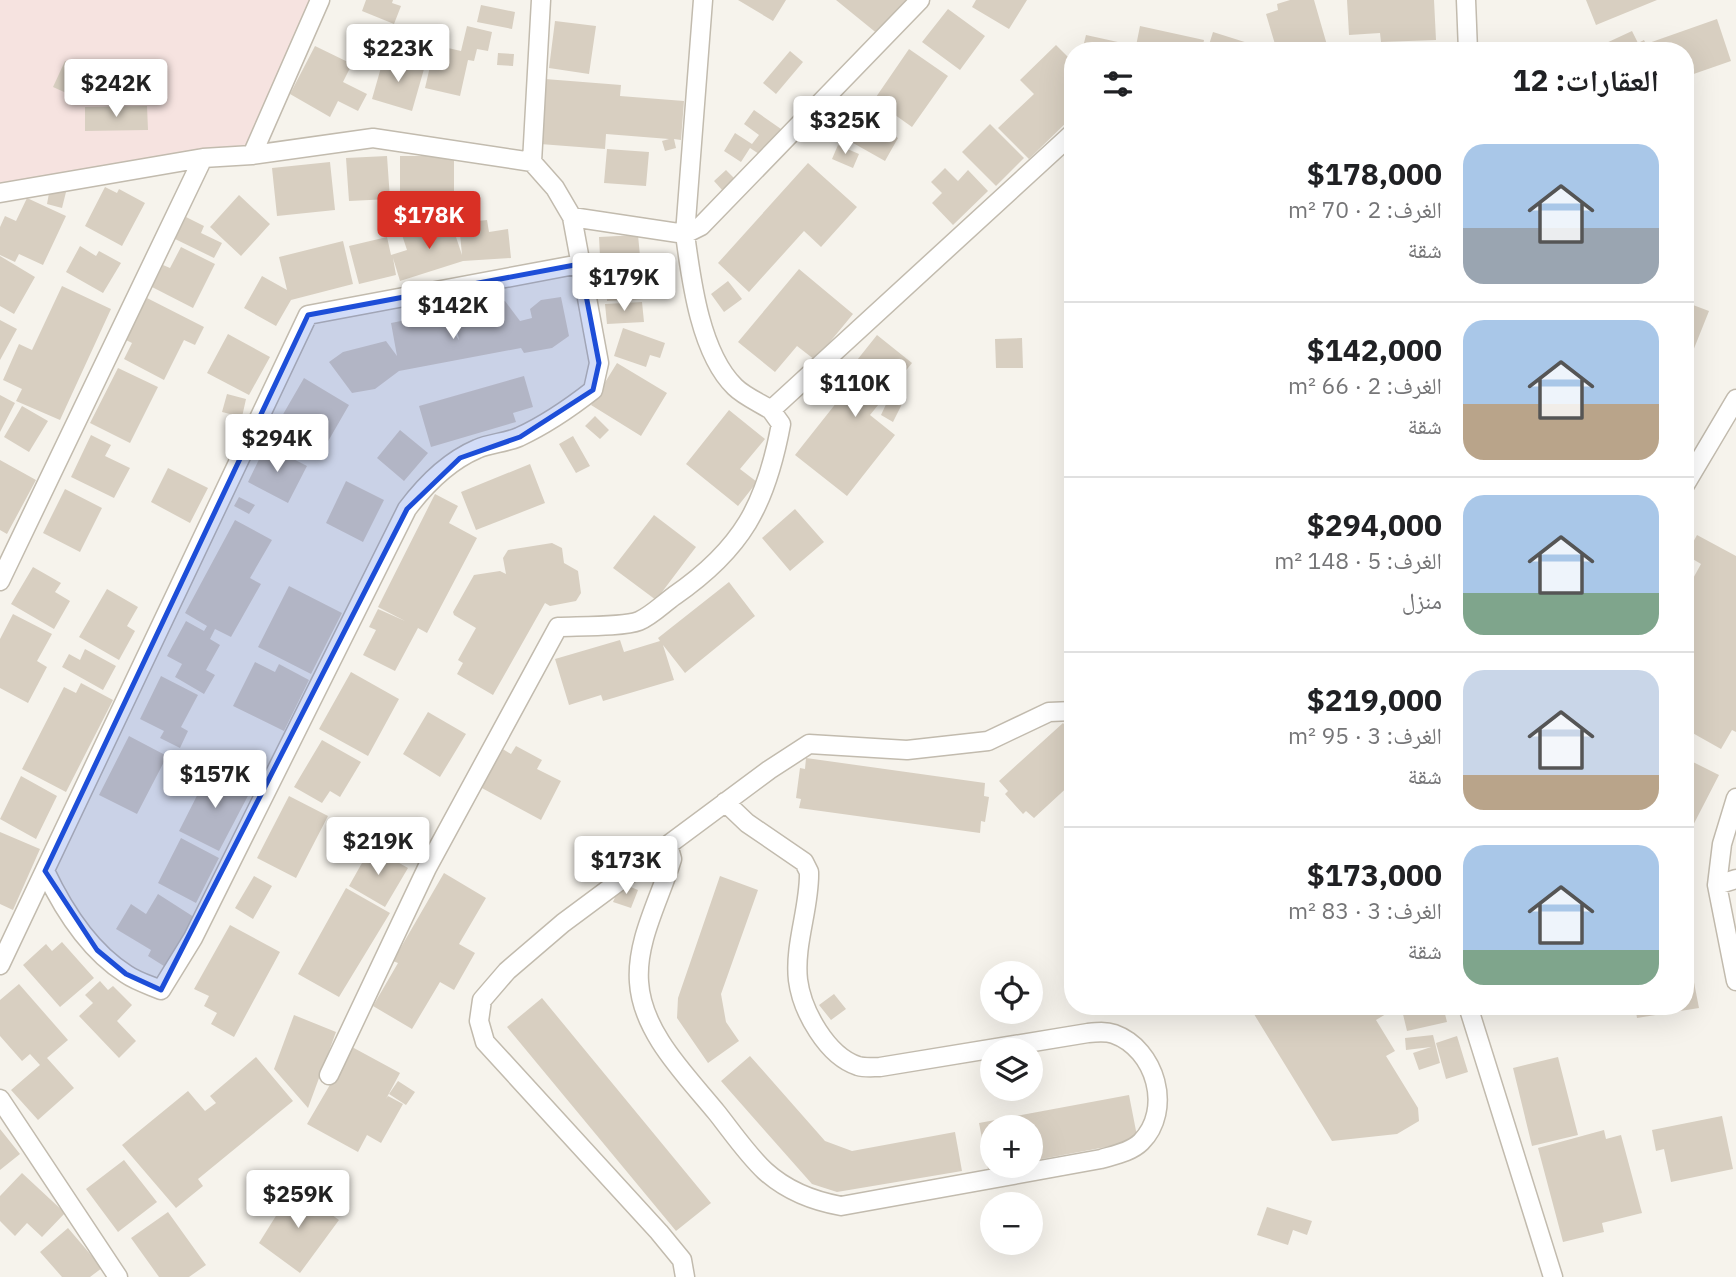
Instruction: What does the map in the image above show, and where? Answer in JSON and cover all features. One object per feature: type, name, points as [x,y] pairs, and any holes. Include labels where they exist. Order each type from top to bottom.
[{"type":"street","points":[[252,155],[320,0]]},
{"type":"street","points":[[532,162],[541,0]]},
{"type":"street","points":[[329,1075],[427,868],[558,627],[638,621],[691,584],[731,549],[761,500],[774,464],[781,424],[771,410],[734,387],[711,349],[693,296],[685,234],[703,0]]},
{"type":"street","points":[[572,217],[685,234],[701,226],[920,0]]},
{"type":"street","points":[[1465,0],[1467,42]]},
{"type":"street","points":[[1,194],[203,158],[252,155],[373,138],[532,162],[555,188],[572,217],[599,363],[593,390],[556,417],[520,437],[479,448],[460,458],[420,492],[407,509],[193,938],[161,990],[126,974],[97,950],[55,892],[45,871]]},
{"type":"street","points":[[771,410],[1064,141]]},
{"type":"street","points":[[0,582],[203,158]]},
{"type":"street","points":[[0,965],[308,315],[580,264]]},
{"type":"street","points":[[1694,470],[1736,399]]},
{"type":"street","points":[[685,1277],[682,1260],[659,1232],[485,1042],[479,1020],[482,1000],[508,971],[563,923],[725,802],[809,744],[907,750],[988,741],[1049,712],[1064,712]]},
{"type":"street","points":[[1736,798],[1722,844],[1717,885],[1736,981]]},
{"type":"street","points":[[668,845],[671,859],[641,954],[638,982],[642,1003],[670,1054],[744,1147],[765,1171],[792,1190],[818,1202],[841,1206],[1101,1159],[1141,1143],[1155,1117],[1159,1099],[1156,1081],[1146,1061],[1132,1045],[1117,1035],[1088,1033],[880,1067],[860,1066],[841,1057],[827,1042],[809,1012],[798,981],[809,872],[804,862],[747,822],[725,802]]},
{"type":"street","points":[[1717,885],[1736,879]]},
{"type":"street","points":[[1471,1015],[1553,1277]]},
{"type":"street","points":[[0,1099],[118,1277]]},
{"type":"highlighted area","points":[[580,264],[599,363],[593,390],[520,437],[460,458],[407,509],[161,990],[126,974],[97,950],[45,871],[308,315]]},
{"type":"shaded area","points":[[0,0],[320,0],[252,155],[0,193]]},
{"type":"building","points":[[366,0],[393,0],[392,3],[401,6],[394,24],[362,11]]},
{"type":"building","points":[[738,0],[786,0],[773,21]]},
{"type":"building","points":[[836,0],[908,0],[879,35]]},
{"type":"building","points":[[976,0],[1027,0],[1009,29],[972,7]]},
{"type":"building","points":[[1290,0],[1314,0],[1326,42],[1274,42],[1266,14],[1278,10],[1277,4]]},
{"type":"building","points":[[1347,0],[1434,0],[1436,40],[1381,42],[1380,33],[1349,35]]},
{"type":"building","points":[[1586,0],[1657,0],[1596,25]]},
{"type":"building","points":[[481,5],[515,12],[512,29],[477,22]]},
{"type":"building","points":[[948,9],[985,36],[960,70],[922,42]]},
{"type":"building","points":[[1717,19],[1731,61],[1694,74],[1694,42],[1652,42]]},
{"type":"building","points":[[555,21],[596,26],[589,74],[549,68]]},
{"type":"building","points":[[467,26],[492,32],[488,51],[477,49],[474,61],[468,60],[460,96],[425,88],[435,45],[461,51]]},
{"type":"building","points":[[1140,26],[1204,40],[1204,42],[1137,42]]},
{"type":"building","points":[[1632,31],[1638,42],[1608,42]]},
{"type":"building","points":[[1213,32],[1245,42],[1210,42]]},
{"type":"building","points":[[1086,35],[1118,42],[1084,42]]},
{"type":"building","points":[[1056,45],[1064,53],[1064,125],[1029,159],[998,128],[1034,94],[1020,80]]},
{"type":"building","points":[[315,46],[352,64],[343,82],[367,94],[358,111],[338,101],[330,117],[290,94]]},
{"type":"building","points":[[909,49],[948,76],[912,127],[874,100]]},
{"type":"building","points":[[790,51],[803,62],[776,94],[763,83]]},
{"type":"building","points":[[498,53],[514,54],[513,66],[497,65]]},
{"type":"building","points":[[384,57],[424,69],[412,111],[372,99]]},
{"type":"building","points":[[65,61],[96,74],[88,93],[77,88],[73,96],[53,87]]},
{"type":"building","points":[[545,79],[621,85],[620,96],[684,101],[681,140],[674,139],[676,148],[665,151],[662,141],[669,139],[606,134],[605,149],[540,144]]},
{"type":"building","points":[[147,106],[148,130],[85,131],[85,107]]},
{"type":"building","points":[[754,110],[781,129],[762,156],[750,148],[741,162],[724,151],[735,133],[752,144],[759,135],[744,124]]},
{"type":"building","points":[[859,116],[898,138],[885,161],[846,139]]},
{"type":"building","points":[[990,124],[1024,158],[996,186],[962,152]]},
{"type":"building","points":[[838,145],[859,154],[853,168],[832,159]]},
{"type":"building","points":[[607,149],[649,152],[646,186],[604,183]]},
{"type":"building","points":[[387,156],[390,199],[349,201],[346,158]]},
{"type":"building","points":[[400,156],[454,156],[454,204],[400,203]]},
{"type":"building","points":[[330,162],[335,210],[277,216],[272,168]]},
{"type":"building","points":[[808,163],[857,207],[821,247],[804,231],[749,292],[718,263]]},
{"type":"building","points":[[945,168],[958,181],[968,170],[988,191],[953,225],[932,203],[942,193],[931,182]]},
{"type":"building","points":[[726,170],[735,179],[723,191],[714,181]]},
{"type":"building","points":[[105,187],[117,193],[119,189],[145,203],[122,246],[85,226]]},
{"type":"building","points":[[50,188],[66,192],[62,208],[47,204]]},
{"type":"building","points":[[239,195],[270,224],[241,256],[210,227]]},
{"type":"building","points":[[27,198],[66,216],[43,265],[19,254],[15,262],[0,255],[0,227],[5,216],[16,221]]},
{"type":"building","points":[[186,217],[204,226],[201,233],[222,243],[214,258],[175,239]]},
{"type":"building","points":[[450,219],[462,255],[459,223],[487,220],[489,232],[508,229],[511,258],[463,261],[400,281],[393,258],[396,275],[359,284],[349,246],[387,237],[391,255],[407,250],[402,235]]},
{"type":"building","points":[[638,235],[644,299],[607,301],[606,276],[601,276],[599,237]]},
{"type":"building","points":[[343,241],[353,284],[291,300],[276,326],[244,308],[262,276],[287,290],[279,257]]},
{"type":"building","points":[[80,246],[96,256],[99,251],[121,263],[103,293],[66,272]]},
{"type":"building","points":[[181,247],[215,264],[193,308],[152,287],[163,265],[170,268]]},
{"type":"building","points":[[0,256],[35,277],[14,314],[0,306]]},
{"type":"building","points":[[799,269],[853,314],[815,360],[797,346],[775,372],[738,342]]},
{"type":"building","points":[[728,281],[742,299],[724,312],[711,294]]},
{"type":"building","points":[[62,286],[111,309],[60,420],[16,401],[22,389],[3,380],[19,344],[32,350]]},
{"type":"building","points":[[561,297],[569,336],[552,348],[524,353],[521,348],[399,371],[375,389],[352,393],[329,362],[343,352],[386,341],[397,356],[391,323],[446,312],[449,326],[459,340],[453,311],[505,301],[520,321],[532,318],[530,309],[541,300]]},
{"type":"building","points":[[147,298],[204,327],[195,345],[184,340],[164,380],[124,359],[132,343],[126,340]]},
{"type":"building","points":[[642,302],[644,322],[607,324],[605,304]]},
{"type":"building","points":[[1694,305],[1709,311],[1694,348]]},
{"type":"building","points":[[0,320],[17,329],[0,360]]},
{"type":"building","points":[[623,328],[665,343],[660,358],[650,355],[646,367],[614,356]]},
{"type":"building","points":[[228,334],[270,357],[249,395],[207,373]]},
{"type":"building","points":[[877,335],[912,363],[870,415],[895,435],[847,496],[795,455],[837,402],[822,390],[831,379],[838,384]]},
{"type":"building","points":[[1022,338],[1023,368],[996,368],[995,339]]},
{"type":"building","points":[[617,363],[667,393],[641,436],[591,405]]},
{"type":"building","points":[[118,368],[158,387],[130,443],[90,423]]},
{"type":"building","points":[[524,376],[533,407],[513,413],[516,422],[431,447],[419,406]]},
{"type":"building","points":[[304,378],[349,405],[323,450],[278,423]]},
{"type":"building","points":[[227,394],[246,399],[242,417],[222,412]]},
{"type":"building","points":[[0,395],[15,403],[0,432]]},
{"type":"building","points":[[889,398],[902,404],[893,422],[881,415]]},
{"type":"building","points":[[22,406],[48,421],[29,452],[4,437]]},
{"type":"building","points":[[729,410],[765,439],[740,469],[757,482],[738,506],[686,464]]},
{"type":"building","points":[[595,416],[609,430],[600,439],[585,426]]},
{"type":"building","points":[[400,430],[428,453],[404,481],[377,458]]},
{"type":"building","points":[[91,435],[111,445],[105,456],[130,468],[114,498],[71,477]]},
{"type":"building","points":[[573,436],[590,466],[576,473],[559,444]]},
{"type":"building","points":[[266,445],[307,466],[288,503],[248,482]]},
{"type":"building","points":[[0,460],[36,480],[7,534],[0,530]]},
{"type":"building","points":[[530,464],[545,503],[476,530],[461,492]]},
{"type":"building","points":[[168,468],[208,488],[190,523],[151,502]]},
{"type":"building","points":[[346,481],[384,500],[363,542],[326,523]]},
{"type":"building","points":[[65,489],[102,508],[80,552],[43,533]]},
{"type":"building","points":[[435,494],[458,506],[449,523],[477,538],[427,633],[418,628],[395,671],[363,655],[376,630],[369,627],[378,609],[405,621],[378,607]]},
{"type":"building","points":[[239,497],[255,505],[249,514],[234,506]]},
{"type":"building","points":[[795,509],[824,542],[790,571],[762,538]]},
{"type":"building","points":[[654,515],[696,547],[656,600],[613,568]]},
{"type":"building","points":[[235,520],[272,540],[250,578],[261,584],[231,637],[215,629],[210,639],[220,645],[206,670],[215,675],[204,694],[175,677],[182,664],[167,656],[186,621],[204,631],[207,626],[185,613]]},
{"type":"building","points":[[1697,535],[1736,556],[1736,732],[1732,730],[1721,749],[1694,734],[1694,577],[1701,564],[1694,560],[1694,540]]},
{"type":"building","points":[[552,543],[562,548],[564,563],[578,571],[581,593],[576,601],[550,606],[545,603],[493,695],[457,674],[463,663],[458,660],[476,628],[453,612],[474,575],[500,571],[506,574],[503,558],[508,550]]},
{"type":"building","points":[[33,567],[61,583],[55,592],[70,601],[54,629],[11,604]]},
{"type":"building","points":[[729,582],[755,616],[685,673],[663,645],[674,680],[603,701],[601,695],[569,705],[555,659],[620,640],[624,652],[660,641],[658,638]]},
{"type":"building","points":[[289,586],[342,613],[311,674],[258,647]]},
{"type":"building","points":[[107,589],[138,607],[127,626],[135,631],[119,660],[79,637]]},
{"type":"building","points":[[13,614],[52,634],[37,661],[47,667],[28,703],[0,688],[0,639]]},
{"type":"building","points":[[85,649],[116,666],[103,690],[62,667],[69,654],[80,660]]},
{"type":"building","points":[[255,662],[275,672],[279,664],[309,680],[284,731],[233,706]]},
{"type":"building","points":[[351,672],[399,699],[368,756],[319,729]]},
{"type":"building","points":[[161,676],[198,695],[181,727],[188,731],[180,748],[160,738],[164,731],[140,719]]},
{"type":"building","points":[[81,683],[113,700],[66,792],[22,769],[64,687],[76,693]]},
{"type":"building","points":[[428,712],[466,734],[440,777],[403,754]]},
{"type":"building","points":[[1063,723],[1064,790],[1034,818],[1026,811],[1023,814],[1005,794],[1008,791],[999,781]]},
{"type":"building","points":[[129,736],[167,756],[137,814],[99,795]]},
{"type":"building","points":[[322,740],[361,762],[340,797],[330,791],[322,803],[294,787]]},
{"type":"building","points":[[516,746],[542,760],[537,769],[561,781],[541,820],[480,787],[501,748],[511,754]]},
{"type":"building","points":[[806,758],[985,783],[984,796],[989,797],[985,822],[981,821],[980,833],[799,808],[801,799],[796,798],[800,768],[805,769]]},
{"type":"building","points":[[1694,762],[1719,775],[1694,824]]},
{"type":"building","points":[[210,770],[251,790],[219,851],[179,831]]},
{"type":"building","points":[[21,776],[57,796],[36,839],[0,819]]},
{"type":"building","points":[[289,796],[328,816],[296,878],[257,858]]},
{"type":"building","points":[[0,832],[40,849],[13,910],[0,904]]},
{"type":"building","points":[[181,838],[219,858],[196,903],[158,883]]},
{"type":"building","points":[[371,847],[408,868],[385,907],[349,886]]},
{"type":"building","points":[[444,873],[486,898],[459,944],[475,953],[454,990],[440,982],[412,1029],[373,1006],[398,963],[393,961]]},
{"type":"building","points":[[254,876],[272,886],[253,919],[235,908]]},
{"type":"building","points":[[720,876],[758,890],[721,994],[726,1022],[739,1041],[708,1063],[677,1018],[678,998]]},
{"type":"building","points":[[621,883],[638,890],[631,908],[613,902]]},
{"type":"building","points":[[346,888],[390,913],[339,997],[298,974]]},
{"type":"building","points":[[158,894],[197,919],[167,968],[148,956],[151,950],[116,929],[131,904],[146,914]]},
{"type":"building","points":[[230,925],[280,952],[234,1037],[211,1024],[217,1013],[204,1006],[209,996],[194,989]]},
{"type":"building","points":[[62,942],[94,978],[60,1007],[23,965],[46,944],[52,951]]},
{"type":"building","points":[[100,981],[108,990],[113,986],[132,1005],[117,1021],[136,1041],[119,1058],[79,1016],[93,1003],[85,995]]},
{"type":"building","points":[[1694,982],[1699,1008],[1694,1009]]},
{"type":"building","points":[[19,984],[68,1040],[47,1058],[74,1088],[38,1120],[11,1090],[40,1065],[30,1054],[22,1061],[0,1036],[0,1000]]},
{"type":"building","points":[[834,994],[846,1009],[831,1020],[819,1005]]},
{"type":"building","points":[[542,998],[711,1203],[676,1231],[507,1027]]},
{"type":"building","points":[[294,1015],[336,1032],[308,1108],[274,1069]]},
{"type":"building","points":[[1255,1015],[1384,1015],[1376,1020],[1395,1051],[1386,1056],[1418,1108],[1419,1121],[1397,1134],[1332,1141]]},
{"type":"building","points":[[1403,1015],[1445,1015],[1447,1022],[1407,1031]]},
{"type":"building","points":[[1433,1035],[1440,1063],[1419,1070],[1413,1053],[1431,1047],[1406,1050],[1405,1038]]},
{"type":"building","points":[[1457,1036],[1468,1072],[1446,1079],[1436,1043]]},
{"type":"building","points":[[352,1047],[400,1073],[386,1099],[388,1096],[403,1104],[381,1143],[367,1135],[358,1152],[307,1124]]},
{"type":"building","points":[[750,1056],[825,1141],[852,1151],[955,1132],[962,1171],[837,1192],[812,1184],[721,1081]]},
{"type":"building","points":[[256,1057],[293,1101],[198,1179],[203,1186],[176,1208],[122,1145],[188,1091],[205,1111],[216,1103],[210,1096]]},
{"type":"building","points":[[1558,1057],[1578,1135],[1532,1146],[1513,1068]]},
{"type":"building","points":[[398,1081],[415,1092],[406,1105],[389,1094]]},
{"type":"building","points":[[1129,1095],[1138,1141],[1043,1159],[1043,1115],[1022,1115]]},
{"type":"building","points":[[1722,1116],[1733,1169],[1671,1182],[1664,1149],[1656,1151],[1652,1130]]},
{"type":"building","points":[[0,1129],[20,1154],[0,1170]]},
{"type":"building","points":[[1604,1130],[1606,1139],[1621,1135],[1642,1213],[1602,1223],[1604,1232],[1563,1242],[1538,1148]]},
{"type":"building","points":[[124,1160],[157,1202],[118,1232],[86,1189]]},
{"type":"building","points":[[22,1173],[65,1213],[42,1237],[27,1223],[15,1236],[0,1221],[0,1196]]},
{"type":"building","points":[[294,1187],[339,1220],[300,1273],[259,1243]]},
{"type":"building","points":[[1267,1207],[1312,1221],[1307,1235],[1293,1230],[1288,1245],[1257,1235]]},
{"type":"building","points":[[168,1212],[206,1265],[189,1277],[159,1277],[131,1238]]},
{"type":"building","points":[[68,1228],[102,1268],[90,1277],[62,1277],[40,1252]]}]
